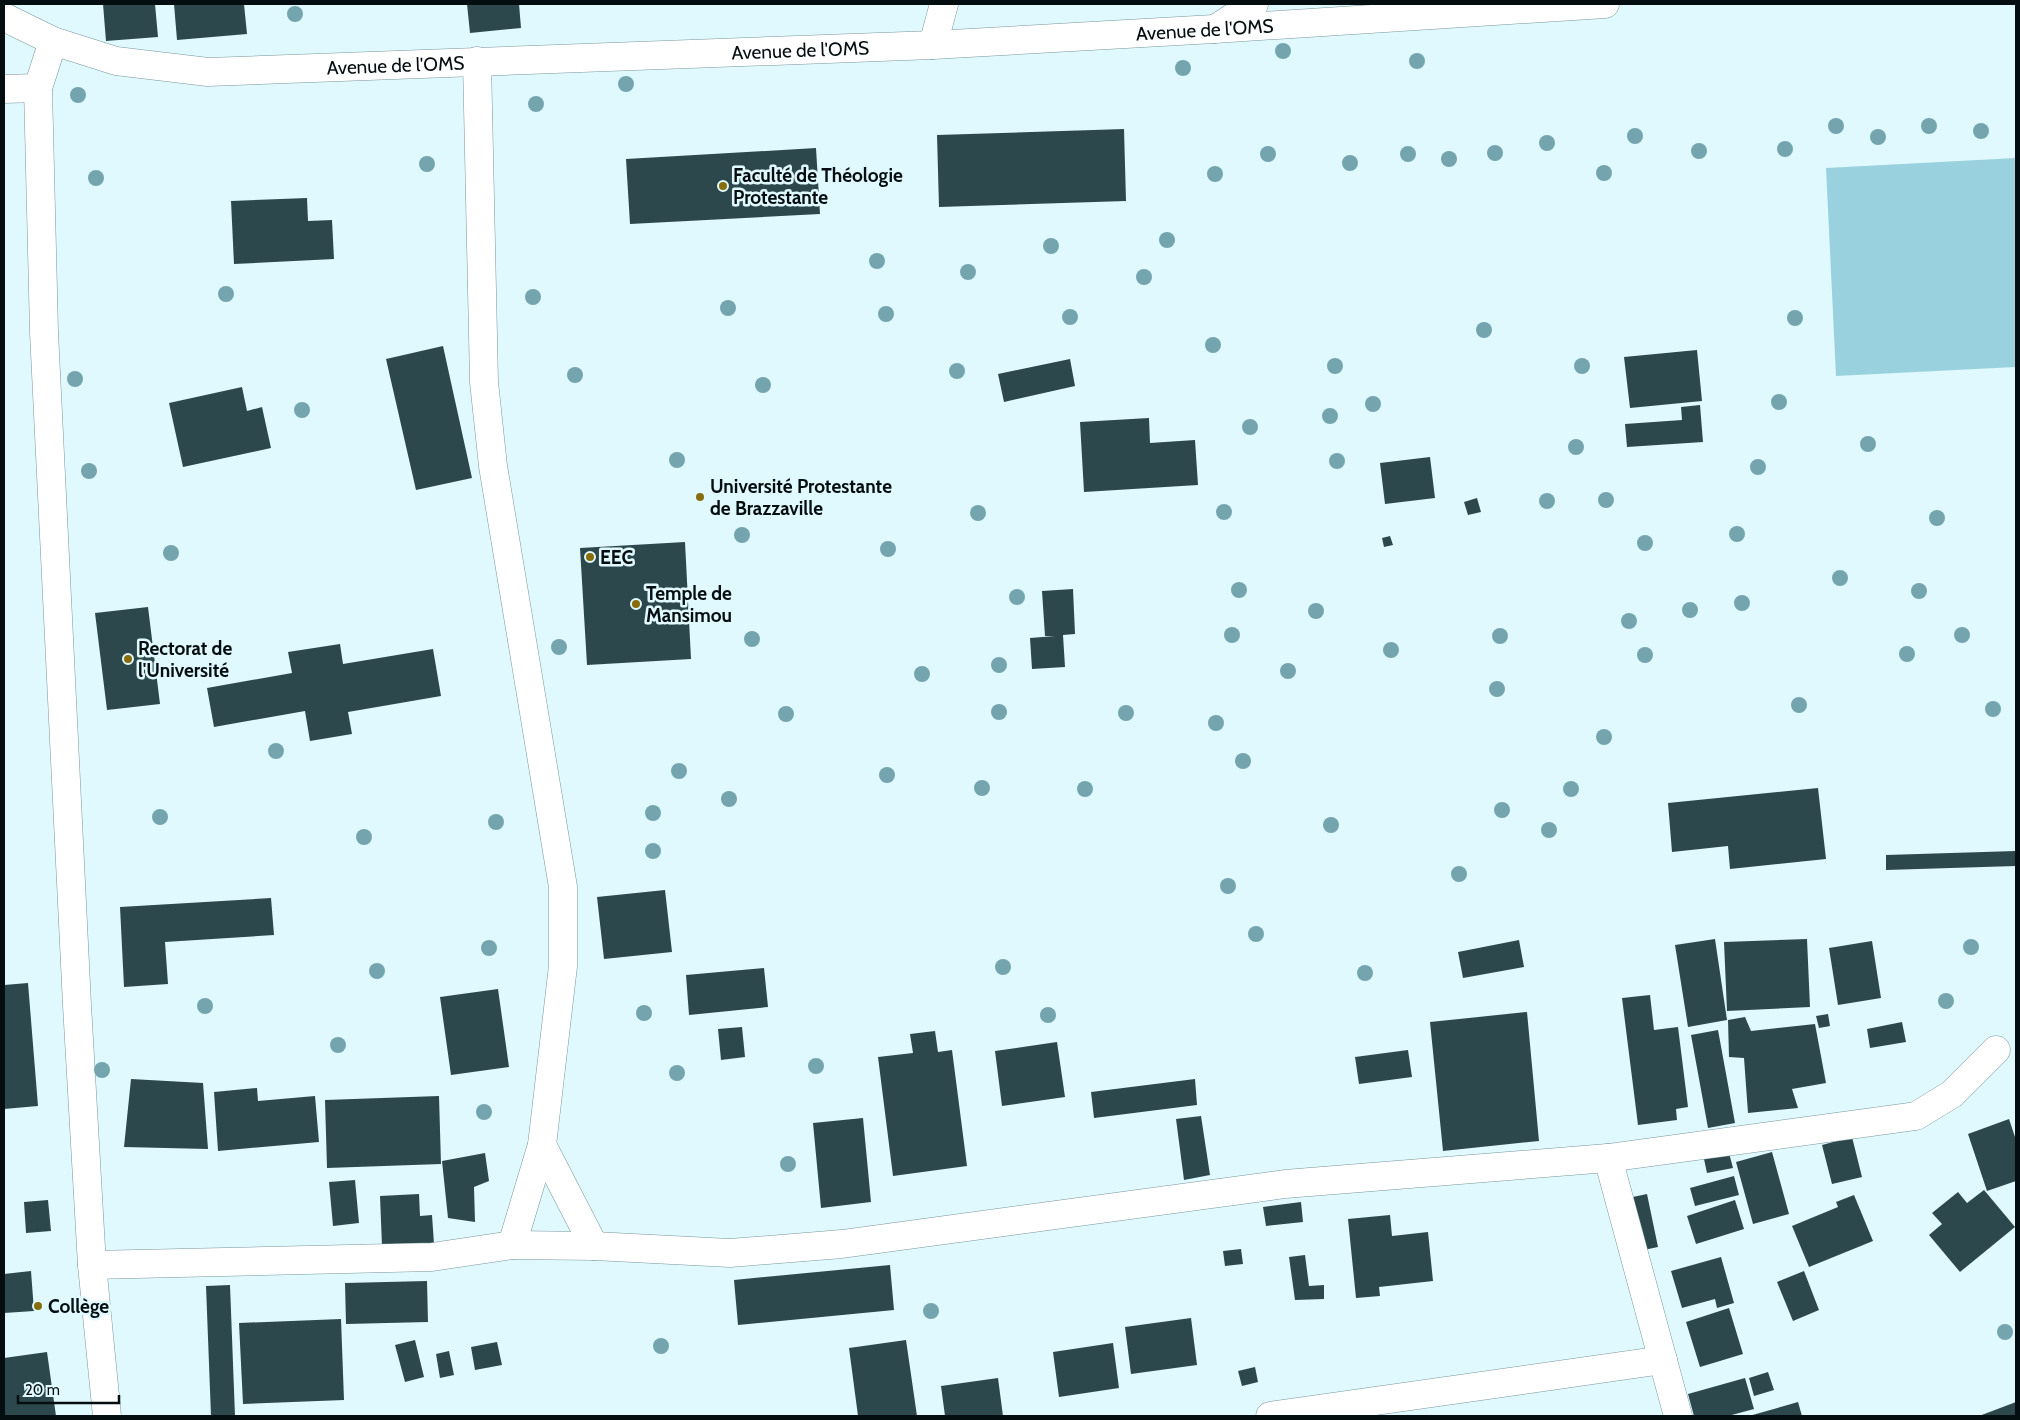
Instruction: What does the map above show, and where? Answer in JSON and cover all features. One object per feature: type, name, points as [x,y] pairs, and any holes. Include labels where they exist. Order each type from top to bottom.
[{"type":"street","points":[[933,45],[944,4]]},
{"type":"street","points":[[1214,29],[1254,4]]},
{"type":"street","name":"Avenue de l'OMS","points":[[4,17],[54,41],[116,61],[208,72],[933,45],[1605,4]]},
{"type":"street","points":[[54,41],[38,88],[45,352],[76,1005],[92,1265],[108,1416]]},
{"type":"street","points":[[477,61],[484,382],[492,457],[563,887],[563,966],[542,1145],[512,1245]]},
{"type":"street","points":[[4,89],[38,88]]},
{"type":"street","points":[[92,1265],[432,1257],[512,1245],[594,1246],[730,1253],[842,1244],[1284,1184],[1608,1158],[1916,1116],[1952,1094],[1996,1050]]},
{"type":"street","points":[[542,1145],[594,1246]]},
{"type":"street","points":[[1608,1158],[1678,1416]]},
{"type":"street","points":[[1270,1416],[1663,1360]]},
{"type":"shaded area","points":[[2016,158],[2016,367],[1836,376],[1826,168]]},
{"type":"building","points":[[103,4],[155,4],[158,37],[106,41]]},
{"type":"building","points":[[174,4],[244,4],[247,34],[177,40]]},
{"type":"building","points":[[467,4],[519,4],[521,28],[470,33]]},
{"type":"building","points":[[1124,129],[1126,201],[939,207],[937,135]]},
{"type":"building","name":"Faculté de Théologie Protestante","points":[[816,148],[820,214],[630,224],[626,159]]},
{"type":"building","points":[[307,198],[308,221],[332,220],[334,259],[234,264],[231,201]]},
{"type":"building","points":[[443,346],[472,478],[416,490],[386,359]]},
{"type":"building","points":[[1697,350],[1702,401],[1630,408],[1624,357]]},
{"type":"building","points":[[1070,359],[1075,386],[1004,402],[998,374]]},
{"type":"building","points":[[242,387],[247,411],[262,407],[271,448],[183,467],[169,403]]},
{"type":"building","points":[[1700,405],[1703,442],[1627,447],[1625,424],[1682,420],[1681,407]]},
{"type":"building","points":[[1149,418],[1150,443],[1195,440],[1198,485],[1084,492],[1080,422]]},
{"type":"building","points":[[1430,457],[1435,498],[1385,504],[1380,463]]},
{"type":"building","points":[[1477,498],[1481,512],[1468,515],[1464,502]]},
{"type":"building","points":[[1390,536],[1393,545],[1384,547],[1382,538]]},
{"type":"building","name":"Temple de Mansimou","points":[[685,542],[691,659],[587,665],[580,548]]},
{"type":"building","points":[[1073,589],[1075,634],[1063,635],[1065,667],[1032,669],[1030,638],[1055,636],[1045,636],[1042,591]]},
{"type":"building","name":"Rectorat de l'Université","points":[[148,607],[160,704],[107,710],[95,613]]},
{"type":"building","points":[[340,644],[343,664],[433,649],[441,696],[348,712],[352,734],[310,741],[305,711],[214,727],[207,688],[292,673],[288,652]]},
{"type":"building","points":[[1818,788],[1826,859],[1730,869],[1728,846],[1672,852],[1668,803]]},
{"type":"building","points":[[2016,851],[2016,866],[1886,870],[1886,855]]},
{"type":"building","points":[[665,890],[672,952],[604,959],[597,897]]},
{"type":"building","points":[[271,898],[274,935],[165,942],[168,984],[124,987],[120,907]]},
{"type":"building","points":[[1715,939],[1727,1020],[1688,1027],[1675,945]]},
{"type":"building","points":[[1807,939],[1810,1007],[1727,1011],[1724,942]]},
{"type":"building","points":[[1519,940],[1524,967],[1463,978],[1458,952]]},
{"type":"building","points":[[1872,941],[1881,998],[1838,1005],[1829,948]]},
{"type":"building","points":[[764,968],[768,1007],[689,1015],[686,975]]},
{"type":"building","points":[[28,983],[38,1106],[4,1109],[4,985]]},
{"type":"building","points":[[498,989],[509,1067],[451,1075],[440,997]]},
{"type":"building","points":[[1650,995],[1654,1030],[1678,1027],[1688,1107],[1676,1109],[1677,1120],[1638,1125],[1622,998]]},
{"type":"building","points":[[1527,1012],[1539,1141],[1443,1151],[1430,1022]]},
{"type":"building","points":[[1828,1014],[1830,1026],[1819,1028],[1816,1016]]},
{"type":"building","points":[[1745,1017],[1751,1031],[1815,1024],[1826,1083],[1792,1089],[1798,1108],[1748,1113],[1744,1058],[1729,1057],[1728,1020]]},
{"type":"building","points":[[1902,1022],[1906,1042],[1870,1048],[1867,1029]]},
{"type":"building","points":[[742,1027],[745,1057],[721,1060],[718,1029]]},
{"type":"building","points":[[1718,1030],[1735,1123],[1708,1128],[1691,1035]]},
{"type":"building","points":[[935,1031],[938,1052],[952,1050],[967,1166],[893,1176],[878,1057],[913,1053],[910,1034]]},
{"type":"building","points":[[1057,1042],[1065,1097],[1002,1106],[995,1051]]},
{"type":"building","points":[[1408,1050],[1412,1077],[1359,1084],[1355,1057]]},
{"type":"building","points":[[131,1079],[203,1083],[208,1149],[124,1147]]},
{"type":"building","points":[[1195,1079],[1197,1105],[1094,1118],[1091,1092]]},
{"type":"building","points":[[257,1088],[258,1101],[315,1096],[319,1142],[218,1151],[214,1092]]},
{"type":"building","points":[[439,1096],[441,1164],[327,1168],[325,1100]]},
{"type":"building","points":[[1201,1116],[1210,1175],[1184,1180],[1176,1119]]},
{"type":"building","points":[[863,1118],[871,1202],[821,1208],[813,1123]]},
{"type":"building","points":[[2009,1119],[2016,1140],[2016,1181],[1987,1191],[1968,1134]]},
{"type":"building","points":[[1852,1137],[1862,1177],[1832,1184],[1822,1145]]},
{"type":"building","points":[[1772,1152],[1789,1214],[1753,1224],[1736,1162]]},
{"type":"building","points":[[485,1153],[489,1181],[474,1187],[475,1222],[448,1218],[442,1161]]},
{"type":"building","points":[[1729,1153],[1733,1168],[1707,1173],[1704,1159]]},
{"type":"building","points":[[1734,1176],[1739,1195],[1695,1206],[1690,1188]]},
{"type":"building","points":[[355,1180],[359,1223],[333,1226],[329,1182]]},
{"type":"building","points":[[1984,1190],[2015,1227],[1960,1272],[1929,1235],[1942,1224],[1932,1213],[1958,1192],[1967,1203]]},
{"type":"building","points":[[419,1194],[420,1216],[432,1215],[434,1244],[382,1246],[380,1196]]},
{"type":"building","points":[[1647,1194],[1658,1247],[1639,1251],[1628,1198]]},
{"type":"building","points":[[1854,1195],[1873,1241],[1809,1267],[1792,1226],[1838,1207],[1836,1202]]},
{"type":"building","points":[[48,1200],[51,1231],[26,1233],[24,1202]]},
{"type":"building","points":[[1735,1200],[1744,1229],[1696,1244],[1687,1216]]},
{"type":"building","points":[[1301,1202],[1303,1222],[1266,1226],[1263,1207]]},
{"type":"building","points":[[1390,1215],[1392,1236],[1428,1232],[1433,1281],[1379,1287],[1380,1296],[1356,1298],[1348,1219]]},
{"type":"building","points":[[1241,1249],[1243,1264],[1225,1266],[1223,1251]]},
{"type":"building","points":[[1305,1255],[1309,1286],[1324,1285],[1324,1299],[1295,1300],[1289,1257]]},
{"type":"building","points":[[1721,1257],[1734,1303],[1717,1308],[1715,1299],[1682,1308],[1671,1271]]},
{"type":"building","points":[[890,1265],[894,1310],[738,1325],[734,1280]]},
{"type":"building","points":[[31,1271],[34,1311],[4,1313],[4,1274]]},
{"type":"building","points":[[1804,1271],[1819,1310],[1793,1321],[1777,1282]]},
{"type":"building","points":[[427,1281],[428,1322],[346,1324],[345,1283]]},
{"type":"building","points":[[230,1285],[235,1416],[211,1416],[206,1286]]},
{"type":"building","points":[[1729,1308],[1743,1354],[1700,1367],[1686,1322]]},
{"type":"building","points":[[1191,1318],[1197,1365],[1131,1374],[1125,1327]]},
{"type":"building","points":[[341,1319],[344,1400],[243,1404],[239,1323]]},
{"type":"building","points":[[415,1340],[424,1377],[405,1382],[395,1345]]},
{"type":"building","points":[[906,1340],[917,1416],[858,1416],[849,1348]]},
{"type":"building","points":[[497,1342],[502,1365],[475,1370],[471,1347]]},
{"type":"building","points":[[1113,1343],[1119,1388],[1059,1397],[1053,1352]]},
{"type":"building","points":[[449,1351],[454,1375],[440,1378],[436,1354]]},
{"type":"building","points":[[47,1352],[56,1416],[4,1416],[4,1358]]},
{"type":"building","points":[[1255,1367],[1258,1382],[1242,1386],[1238,1371]]},
{"type":"building","points":[[1768,1372],[1774,1390],[1754,1396],[1749,1378]]},
{"type":"building","points":[[998,1378],[1003,1416],[945,1416],[941,1386]]},
{"type":"building","points":[[1745,1378],[1754,1409],[1728,1416],[1694,1416],[1688,1394]]},
{"type":"building","points":[[1798,1402],[1802,1416],[1749,1416]]},
{"type":"building","points":[[2016,1402],[2016,1416],[1979,1416]]},
{"type":"place","name":"Faculté de Théologie Protestante","points":[[723,186]]},
{"type":"place","name":"Université Protestante de Brazzaville","points":[[700,497]]},
{"type":"place","name":"EEC","points":[[590,557]]},
{"type":"place","name":"Temple de Mansimou","points":[[636,604]]},
{"type":"place","name":"Rectorat de l'Université","points":[[128,659]]},
{"type":"place","name":"Collège","points":[[38,1306]]}]
